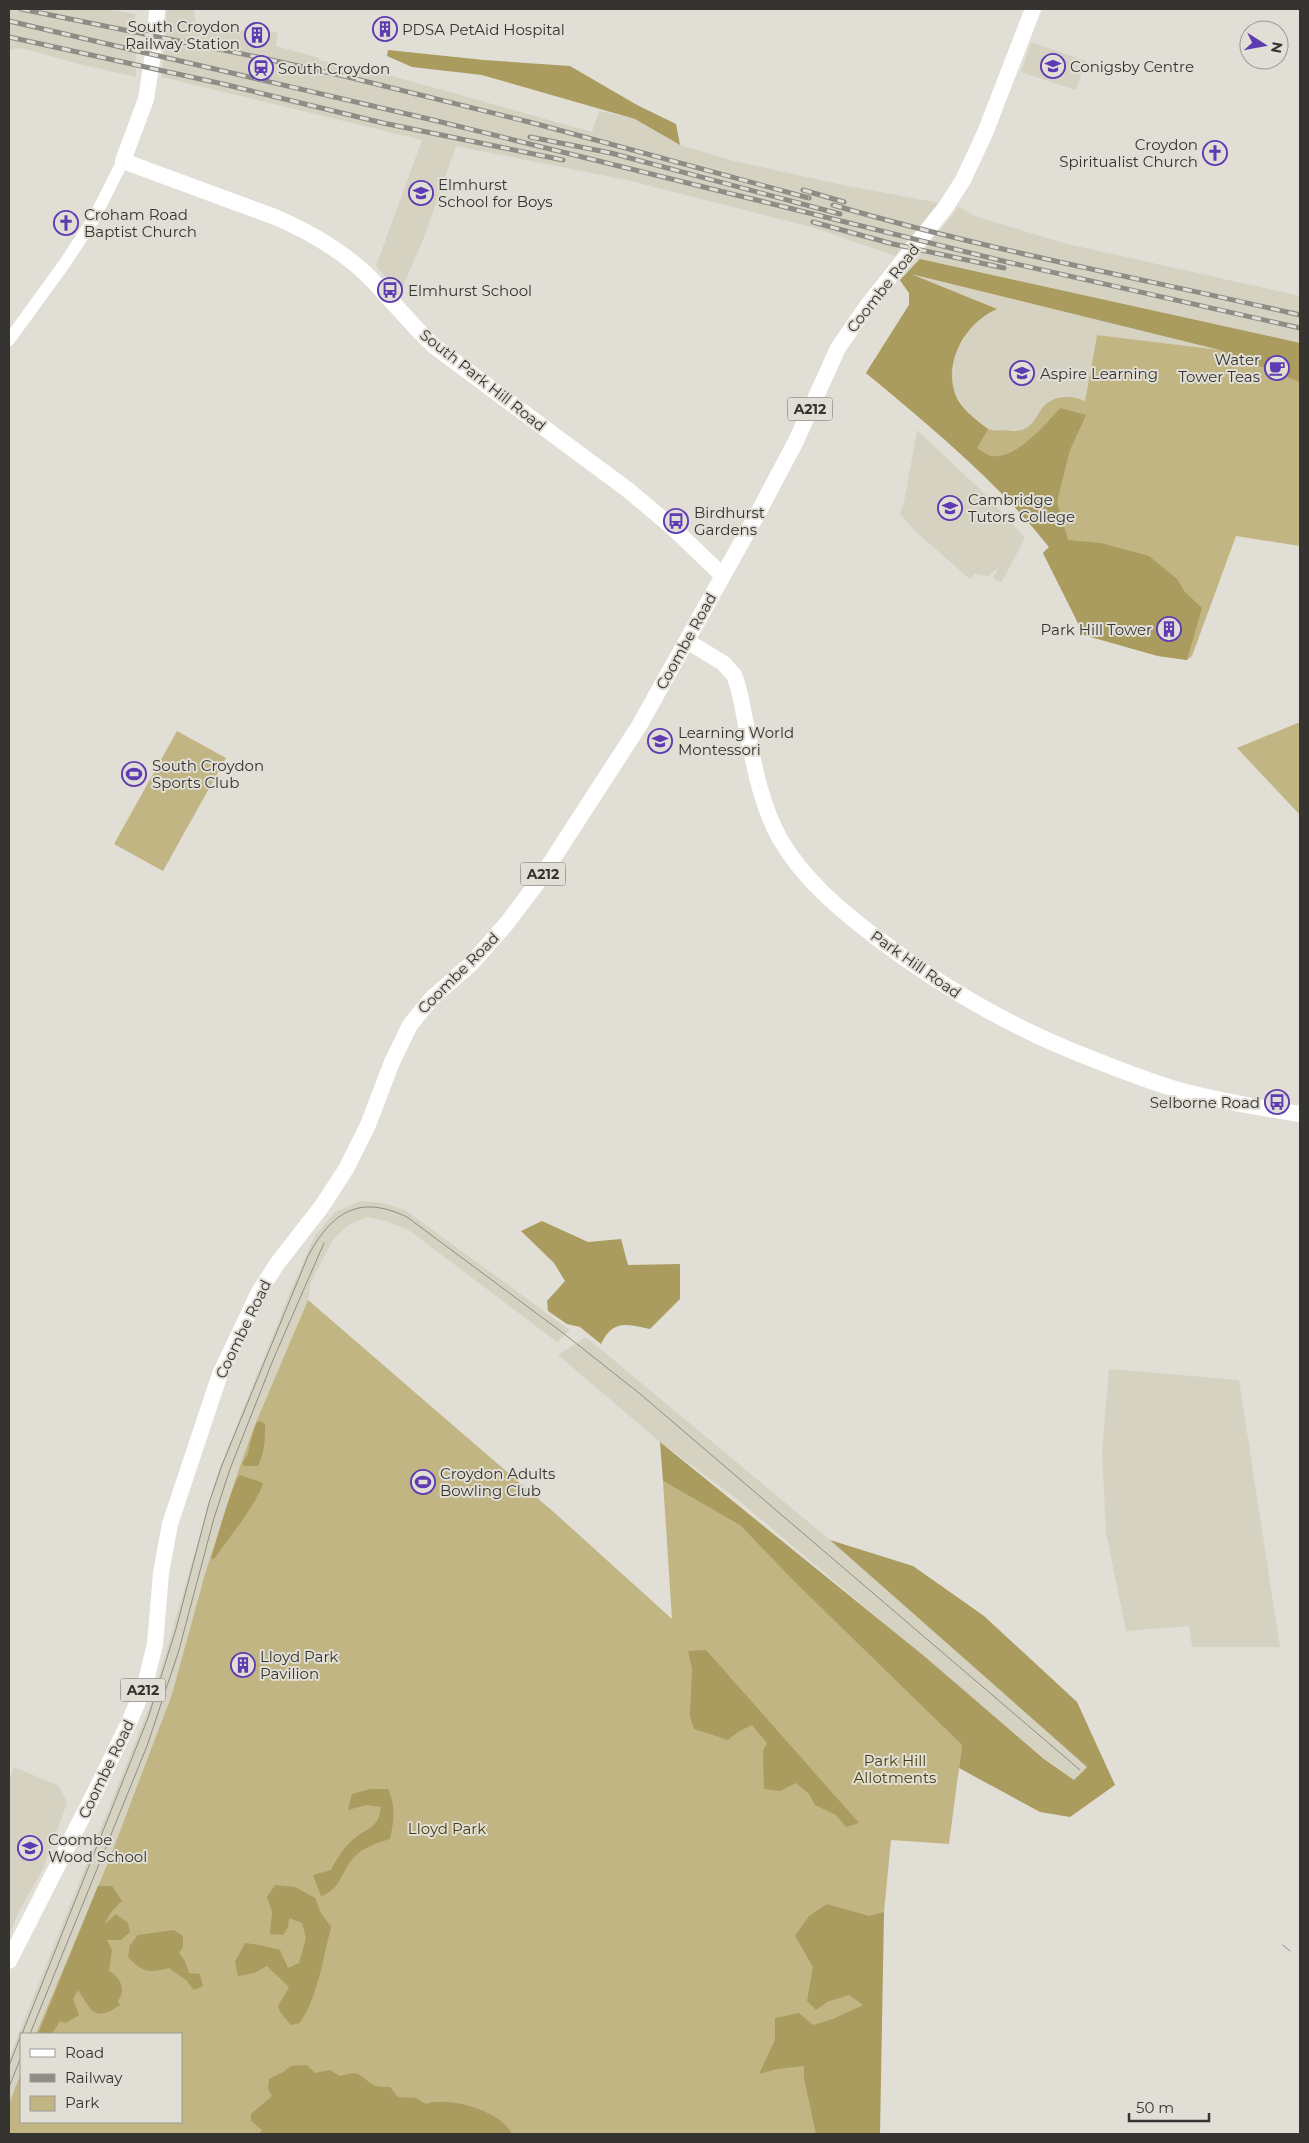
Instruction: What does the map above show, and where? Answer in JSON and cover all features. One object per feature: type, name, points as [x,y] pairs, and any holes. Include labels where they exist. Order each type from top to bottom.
[{"type":"main road","points":[[123,161],[146,99],[155,41],[157,9]]},
{"type":"main road","name":"Coombe Road","points":[[9,1961],[89,1805],[145,1685],[155,1644],[161,1573],[170,1524],[220,1374],[259,1292],[277,1264],[322,1206],[350,1161],[368,1126],[392,1062],[410,1025],[432,998],[472,963],[489,945],[538,882],[639,726],[722,575],[744,540],[791,449],[838,348],[867,306],[939,216],[963,180],[975,156],[1033,9]]},
{"type":"main road","name":"South Park Hill Road","points":[[123,161],[275,217],[298,227],[329,245],[365,273],[411,324],[434,346],[628,490],[672,526],[722,575]]},
{"type":"main road","name":"Park Hill Road","points":[[687,641],[723,663],[734,675],[757,774],[772,822],[797,865],[816,886],[885,944],[926,974],[966,999],[1014,1025],[1073,1052],[1128,1074],[1181,1091],[1242,1105],[1300,1114]]},
{"type":"street","points":[[9,340],[65,263],[93,220],[123,161]]},
{"type":"shaded area","points":[[9,9],[105,9],[135,14],[136,77],[21,48],[9,50]]},
{"type":"shaded area","points":[[167,9],[194,9],[196,26],[220,25],[244,31],[245,26],[278,33],[276,46],[319,58],[319,60],[374,71],[592,132],[599,111],[635,119],[680,145],[734,161],[848,186],[939,203],[895,256],[815,228],[627,180],[456,146],[423,240],[400,293],[376,266],[422,140],[162,77]]},
{"type":"shaded area","name":"Conigsby Centre","points":[[1031,42],[1086,61],[1076,90],[1021,72]]},
{"type":"shaded area","points":[[388,50],[484,60],[570,66],[637,105],[676,124],[680,145],[635,119],[482,75],[412,67],[387,56]]},
{"type":"shaded area","points":[[959,207],[975,216],[1063,243],[1300,296],[1300,370],[1220,350],[1097,335],[1085,401],[1081,399],[1043,407],[1032,423],[1025,429],[1017,431],[988,429],[967,413],[953,389],[954,357],[968,331],[985,314],[996,309],[906,272]]},
{"type":"shaded area","points":[[920,259],[1300,343],[1300,382],[1220,350],[911,274],[997,309],[986,315],[968,331],[961,341],[953,364],[953,388],[958,400],[977,421],[988,429],[977,448],[991,456],[1001,456],[1010,453],[1029,440],[1060,408],[1086,415],[1070,450],[1057,502],[1068,540],[1101,543],[1149,556],[1177,579],[1185,592],[1202,608],[1187,660],[1158,656],[1084,635],[1043,553],[1049,547],[1007,499],[962,455],[866,373],[909,305],[909,293],[900,280]]},
{"type":"shaded area","name":"Cambridge Tutors College","points":[[917,430],[986,495],[1025,538],[1001,583],[993,578],[999,567],[988,576],[975,574],[970,579],[918,534],[900,514],[904,502]]},
{"type":"shaded area","points":[[361,1201],[383,1203],[405,1210],[570,1330],[557,1342],[410,1231],[387,1221],[366,1217],[349,1225],[334,1238],[311,1282],[308,1300],[254,1427],[196,1607],[172,1694],[109,1860],[37,2033],[20,2033],[20,2076],[9,2104],[9,2058],[152,1700],[218,1472],[291,1290],[315,1236],[335,1212]]},
{"type":"shaded area","points":[[542,1221],[588,1242],[621,1239],[628,1265],[680,1264],[680,1299],[650,1329],[621,1325],[610,1330],[601,1344],[580,1327],[567,1324],[548,1311],[547,1301],[565,1281],[554,1263],[521,1231]]},
{"type":"shaded area","points":[[586,1337],[830,1540],[1088,1768],[1074,1780],[1045,1759],[737,1499],[660,1442],[558,1355]]},
{"type":"shaded area","points":[[1109,1369],[1239,1380],[1280,1647],[1192,1647],[1189,1626],[1126,1631],[1106,1532],[1102,1452]]},
{"type":"shaded area","points":[[260,1421],[265,1424],[262,1456],[258,1466],[244,1466],[242,1464],[248,1454],[254,1430],[257,1422]]},
{"type":"shaded area","points":[[660,1442],[924,1656],[1044,1759],[1074,1780],[1087,1767],[830,1540],[913,1566],[984,1616],[1077,1702],[1115,1785],[1070,1817],[1040,1812],[959,1768],[962,1745],[793,1580],[740,1525],[663,1481]]},
{"type":"shaded area","points":[[240,1475],[263,1483],[262,1487],[246,1515],[214,1559],[211,1558],[224,1514]]},
{"type":"shaded area","points":[[706,1650],[859,1823],[846,1827],[836,1815],[815,1805],[809,1794],[796,1783],[780,1791],[764,1789],[763,1751],[767,1743],[752,1725],[728,1740],[694,1729],[690,1716],[692,1669],[688,1651]]},
{"type":"shaded area","name":"Coombe Wood School","points":[[14,1767],[59,1786],[67,1803],[43,1869],[19,1911],[9,1936],[9,1778]]},
{"type":"shaded area","points":[[370,1789],[388,1789],[391,1795],[394,1813],[390,1839],[371,1846],[354,1857],[337,1885],[321,1896],[313,1875],[331,1870],[347,1845],[376,1823],[378,1819],[381,1807],[366,1805],[348,1810],[352,1794]]},
{"type":"shaded area","points":[[275,1885],[295,1887],[315,1898],[321,1913],[331,1927],[311,2001],[300,2023],[291,2025],[280,2012],[278,2006],[289,1987],[267,1966],[254,1973],[238,1976],[235,1962],[245,1943],[280,1950],[288,1968],[299,1963],[306,1938],[302,1923],[289,1918],[288,1927],[283,1935],[270,1934],[272,1912],[267,1897]]},
{"type":"shaded area","points":[[98,1886],[112,1886],[122,1901],[111,1912],[104,1925],[116,1914],[128,1923],[130,1932],[121,1940],[107,1940],[112,1950],[109,1971],[117,1977],[122,1988],[118,2001],[120,2005],[99,2014],[91,2009],[78,1990],[73,1999],[79,2015],[66,2023],[60,2021],[53,2033],[38,2033]]},
{"type":"shaded area","points":[[827,1904],[869,1916],[884,1912],[880,2134],[816,2134],[804,2078],[804,2066],[777,2069],[759,2074],[775,2040],[775,2018],[799,2013],[813,2025],[833,2019],[863,2005],[849,1995],[827,2002],[816,2010],[807,2001],[813,1967],[795,1936],[809,1916]]},
{"type":"shaded area","points":[[174,1930],[183,1936],[183,1947],[179,1953],[185,1961],[189,1973],[200,1974],[203,1986],[194,1990],[186,1980],[169,1968],[156,1971],[142,1969],[128,1957],[130,1945],[138,1935]]},
{"type":"shaded area","points":[[307,2065],[315,2073],[330,2070],[340,2076],[352,2073],[359,2074],[376,2086],[390,2087],[398,2097],[416,2098],[426,2104],[448,2102],[474,2107],[497,2118],[512,2134],[259,2134],[262,2130],[251,2121],[251,2114],[272,2096],[268,2089],[269,2079],[291,2066]]},
{"type":"green space","points":[[900,280],[997,309],[982,317],[970,329],[961,343],[955,358],[952,374],[954,390],[961,405],[973,418],[991,430],[1015,431],[1024,429],[1032,424],[1047,403],[1057,398],[1068,397],[1085,401],[1097,335],[1220,350],[1300,370],[1300,546],[1236,536],[1192,656],[1187,660],[1158,656],[1084,635],[1043,553],[1049,547],[1007,499],[962,455],[866,373],[909,305],[909,293]]},
{"type":"green space","points":[[1300,722],[1300,815],[1237,748]]},
{"type":"green space","points":[[177,731],[226,758],[163,871],[114,844]]},
{"type":"green space","name":"Lloyd Park","points":[[308,1300],[557,1515],[672,1619],[663,1481],[738,1523],[962,1745],[949,1844],[891,1840],[884,1912],[872,1952],[874,2134],[9,2134],[9,2104],[20,2076],[20,2123],[182,2123],[182,2033],[36,2033],[109,1860],[172,1694],[205,1574],[254,1427]]},
{"type":"tram line","points":[[22,2033],[148,1718],[176,1629],[209,1503],[222,1465],[308,1256],[327,1228],[348,1211],[375,1207],[390,1210],[407,1217],[563,1333],[639,1393],[1080,1770]]},
{"type":"tram line","points":[[30,2033],[147,1746],[179,1650],[214,1518],[230,1469],[273,1360],[324,1243]]},
{"type":"tram line","points":[[1283,1945],[1290,1951]]},
{"type":"tram line","points":[[9,2066],[20,2038]]},
{"type":"tram line","points":[[9,2087],[20,2060]]},
{"type":"railway","points":[[21,9],[344,76],[533,123],[809,198]]},
{"type":"railway","points":[[9,21],[433,120],[1007,262],[1300,328]]},
{"type":"railway","points":[[9,37],[223,84],[383,123],[563,160]]},
{"type":"railway","points":[[530,137],[611,153],[840,214]]},
{"type":"railway","points":[[803,190],[844,202]]},
{"type":"railway","points":[[833,205],[1007,250],[1300,315]]},
{"type":"railway","points":[[813,222],[893,244],[1004,268]]},
{"type":"place","name":"PDSA PetAid Hospital","points":[[385,29]]},
{"type":"place","name":"South Croydon Railway Station","points":[[257,35]]},
{"type":"place","name":"Conigsby Centre","points":[[1053,66]]},
{"type":"place","name":"South Croydon","points":[[261,68]]},
{"type":"place","name":"Croydon Spiritualist Church","points":[[1215,153]]},
{"type":"place","name":"Elmhurst School for Boys","points":[[421,193]]},
{"type":"place","name":"Croham Road Baptist Church","points":[[66,223]]},
{"type":"place","name":"Elmhurst School","points":[[390,290]]},
{"type":"place","name":"Water Tower Teas","points":[[1277,368]]},
{"type":"place","name":"Aspire Learning","points":[[1022,373]]},
{"type":"place","name":"Cambridge Tutors College","points":[[950,508]]},
{"type":"place","name":"Birdhurst Gardens","points":[[676,521]]},
{"type":"place","name":"Park Hill Tower","points":[[1169,629]]},
{"type":"place","name":"Learning World Montessori","points":[[660,741]]},
{"type":"place","name":"South Croydon Sports Club","points":[[134,774]]},
{"type":"place","name":"Selborne Road","points":[[1277,1102]]},
{"type":"place","name":"Croydon Adults Bowling Club","points":[[423,1482]]},
{"type":"place","name":"Lloyd Park Pavilion","points":[[243,1665]]},
{"type":"place","name":"Coombe Wood School","points":[[30,1848]]},
{"type":"park label","name":"Park Hill Allotments","points":[[895,1768]]}]
